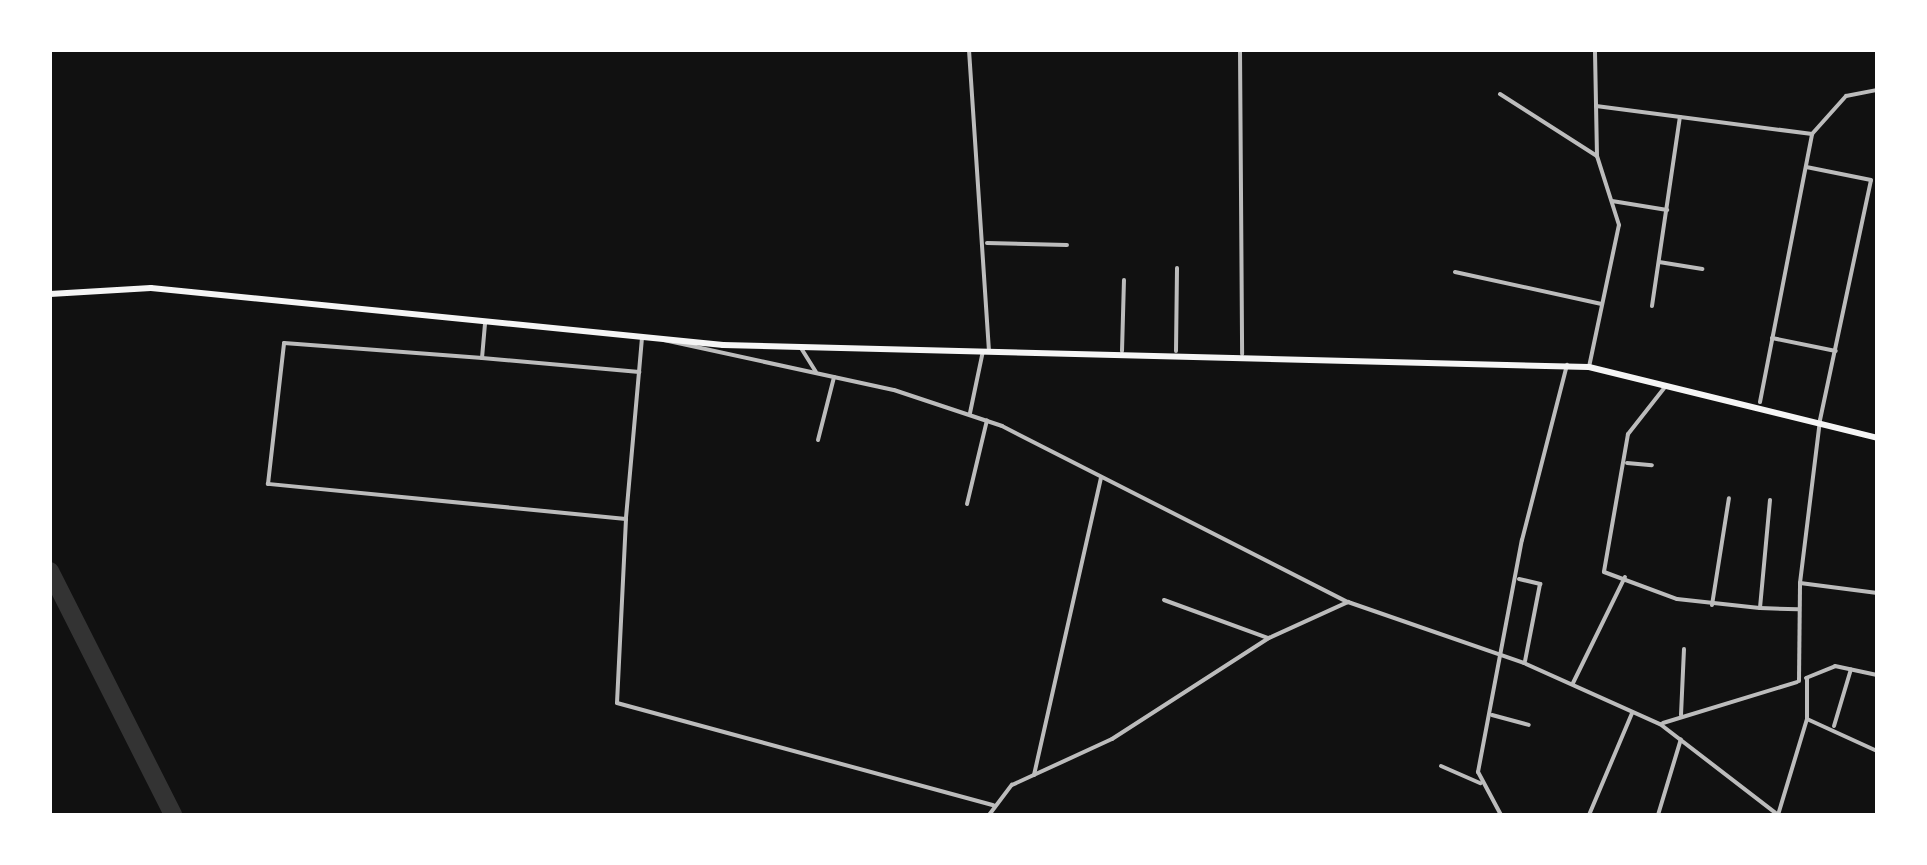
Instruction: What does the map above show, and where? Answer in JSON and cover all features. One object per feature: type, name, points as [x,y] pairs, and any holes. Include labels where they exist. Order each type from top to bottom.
[{"type":"main road","points":[[50,294],[152,288],[642,338],[801,348],[1176,351],[1589,366],[1760,402],[1877,438]]},
{"type":"street","points":[[969,50],[987,243],[986,351],[970,414]]},
{"type":"street","points":[[1240,50],[1242,354]]},
{"type":"street","points":[[1589,366],[1619,226],[1597,156],[1595,50]]},
{"type":"street","points":[[1760,402],[1812,134],[1830,107],[1877,90]]},
{"type":"street","points":[[1500,94],[1597,156]]},
{"type":"street","points":[[1596,106],[1812,134]]},
{"type":"street","points":[[1652,306],[1680,117]]},
{"type":"street","points":[[1799,682],[1800,583],[1820,420],[1870,180],[1806,166]]},
{"type":"street","points":[[1612,201],[1667,210]]},
{"type":"street","points":[[987,243],[1067,244]]},
{"type":"street","points":[[1659,262],[1702,269]]},
{"type":"street","points":[[1176,351],[1177,268]]},
{"type":"street","points":[[1455,272],[1604,304]]},
{"type":"street","points":[[1122,351],[1124,280]]},
{"type":"street","points":[[482,358],[485,322]]},
{"type":"street","points":[[642,338],[626,519],[616,703],[993,805]]},
{"type":"street","points":[[1772,338],[1836,351]]},
{"type":"street","points":[[664,340],[816,372],[987,420],[1348,602],[1524,663],[1660,724],[1766,812],[1778,815],[1808,719],[1807,678]]},
{"type":"street","points":[[626,519],[268,484],[284,343],[640,372]]},
{"type":"street","points":[[801,348],[816,372]]},
{"type":"street","points":[[1480,783],[1519,579],[1567,365]]},
{"type":"street","points":[[818,440],[834,377]]},
{"type":"street","points":[[1668,384],[1628,434],[1604,572],[1712,605],[1798,609]]},
{"type":"street","points":[[966,504],[987,420]]},
{"type":"street","points":[[1626,463],[1652,465]]},
{"type":"street","points":[[1034,774],[1101,476]]},
{"type":"street","points":[[1712,605],[1730,498]]},
{"type":"street","points":[[1760,608],[1770,500]]},
{"type":"street","points":[[1573,684],[1625,578]]},
{"type":"street","points":[[1519,579],[1540,584],[1524,663]]},
{"type":"street","points":[[1800,583],[1877,592]]},
{"type":"street","points":[[1164,600],[1269,638]]},
{"type":"street","points":[[988,815],[993,805],[1034,774],[1112,739],[1269,638],[1348,602]]},
{"type":"street","points":[[1681,717],[1684,649]]},
{"type":"street","points":[[1660,724],[1851,668],[1877,675]]},
{"type":"street","points":[[1834,726],[1851,668]]},
{"type":"street","points":[[1588,815],[1632,712]]},
{"type":"street","points":[[1492,715],[1529,725]]},
{"type":"street","points":[[1808,719],[1834,726],[1877,751]]},
{"type":"street","points":[[1658,815],[1681,738]]},
{"type":"street","points":[[1441,766],[1480,783],[1501,815]]},
{"type":"waterway","points":[[50,571],[173,815]]}]
